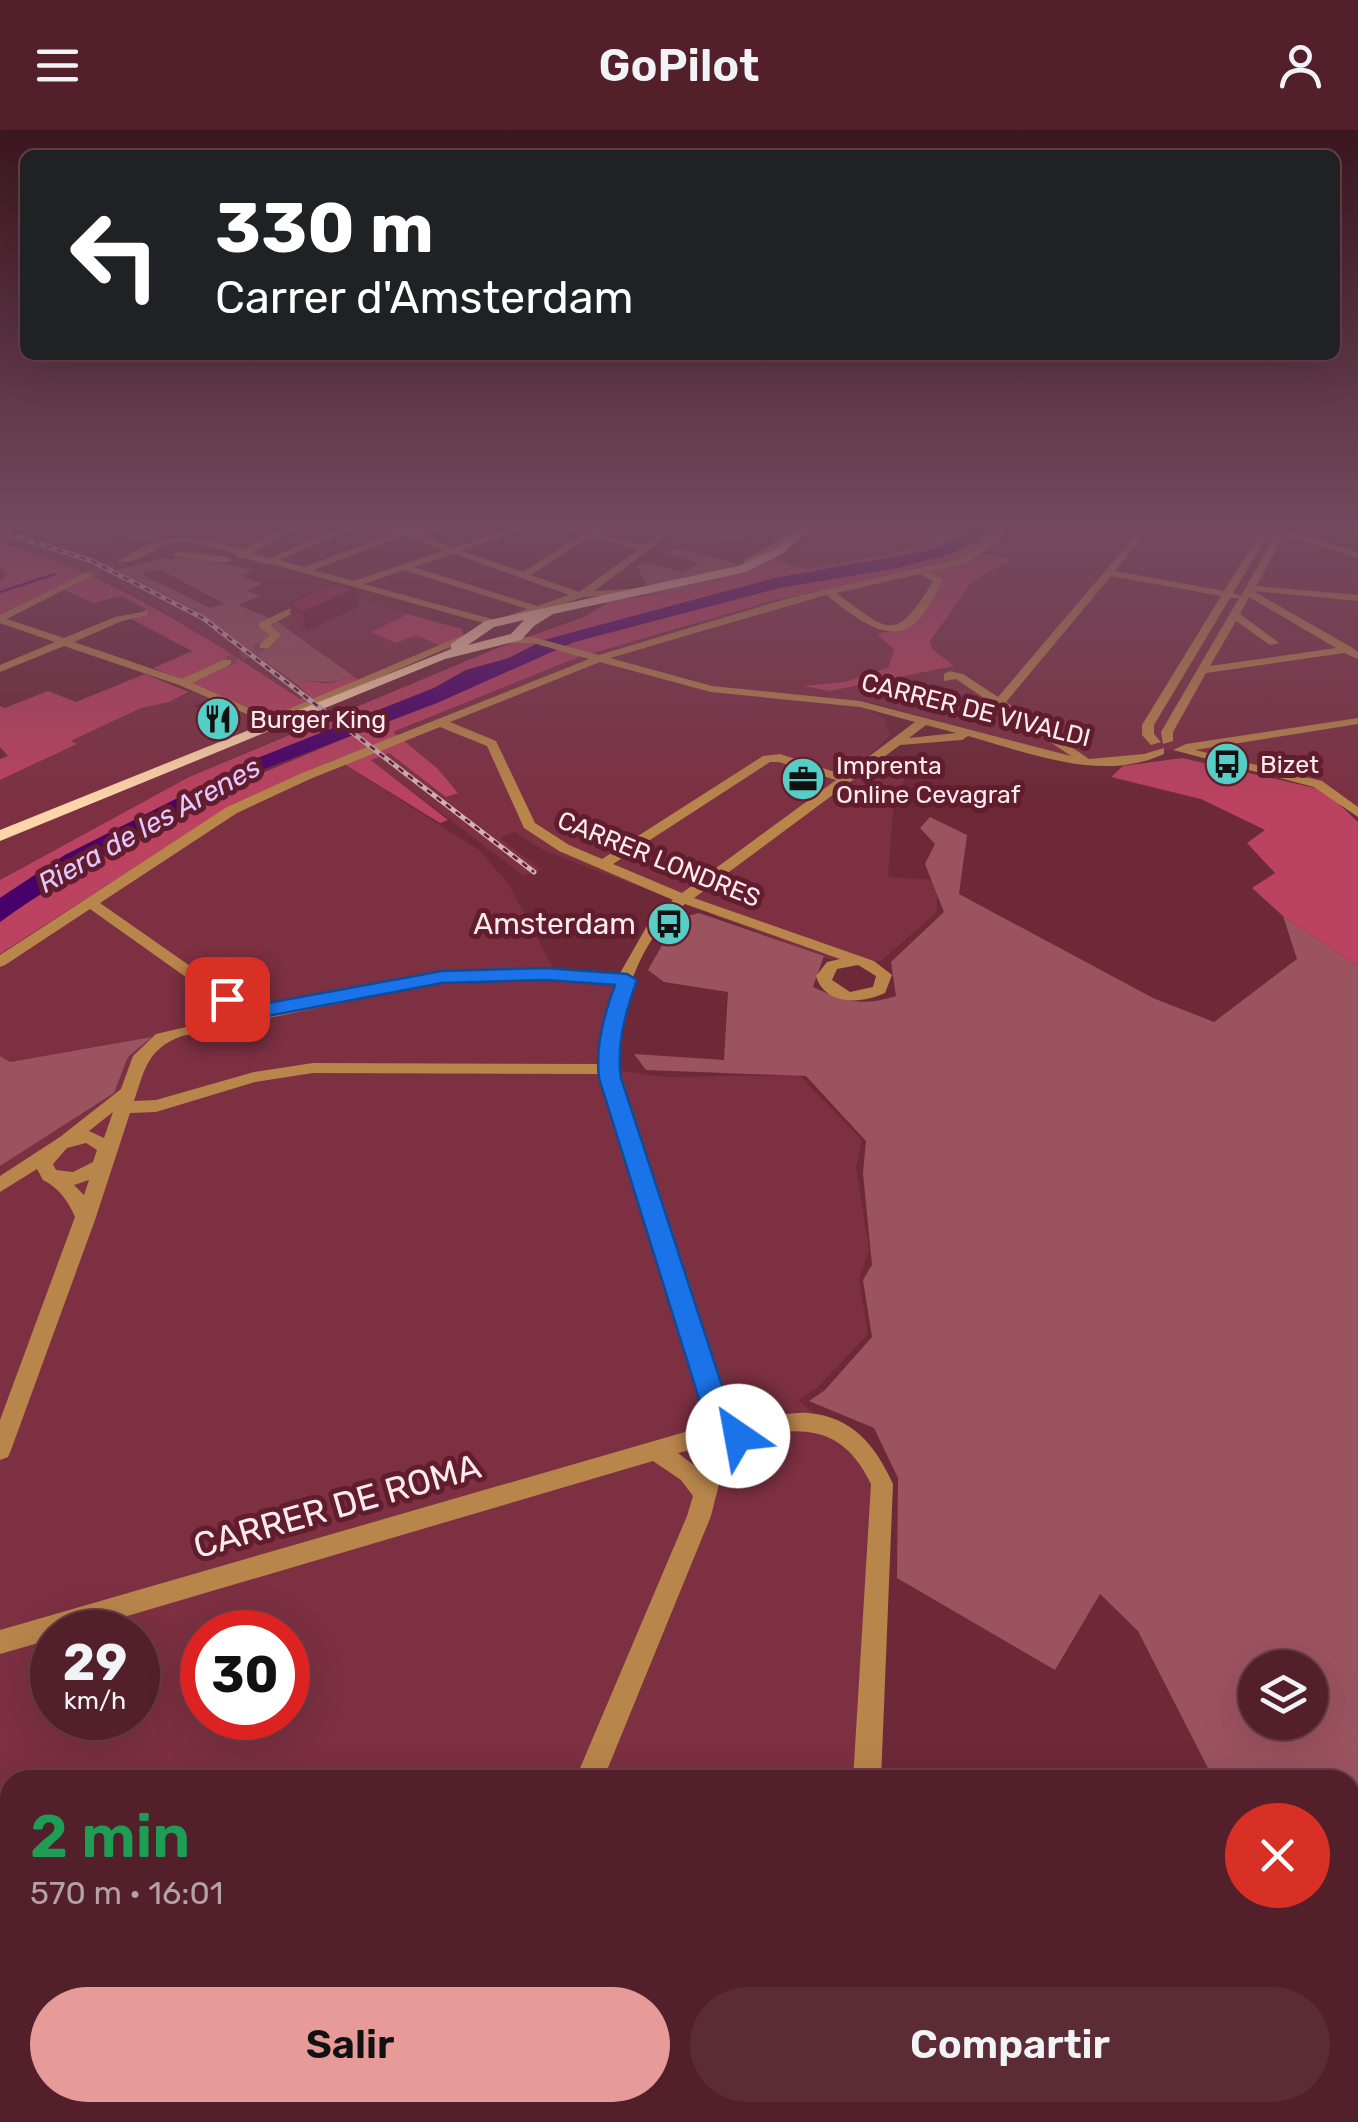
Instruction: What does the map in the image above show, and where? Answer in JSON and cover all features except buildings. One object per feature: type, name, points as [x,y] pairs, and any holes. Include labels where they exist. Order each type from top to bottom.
[{"type":"main road","points":[[0,836],[440,656],[528,633],[538,617]]},
{"type":"main road","points":[[440,656],[474,633],[500,623],[528,633]]},
{"type":"main road","points":[[474,633],[501,640]]},
{"type":"street","points":[[0,669],[127,617]]},
{"type":"street","points":[[264,646],[276,635],[263,625],[280,617]]},
{"type":"street","points":[[423,617],[474,633]]},
{"type":"street","points":[[476,617],[500,623],[520,617]]},
{"type":"street","points":[[0,962],[232,810],[592,657],[737,617]]},
{"type":"street","points":[[868,617],[885,628],[899,629],[911,624],[915,617]]},
{"type":"street","points":[[997,707],[1072,617]]},
{"type":"street","points":[[1168,747],[1146,729],[1214,617]]},
{"type":"street","points":[[1168,747],[1167,732],[1233,617]]},
{"type":"street","points":[[1237,617],[1274,643]]},
{"type":"street","points":[[1290,617],[1353,652]]},
{"type":"street","points":[[0,620],[183,682],[272,722],[474,633]]},
{"type":"street","name":"CARRER DE VIVALDI","points":[[528,633],[592,657],[712,689],[860,704],[1087,763],[1147,758],[1168,747],[1210,751]]},
{"type":"street","points":[[1185,664],[1203,668],[1353,652]]},
{"type":"street","points":[[183,682],[228,662]]},
{"type":"street","points":[[860,704],[890,722],[896,737],[885,750]]},
{"type":"street","points":[[885,750],[926,737],[1002,740],[1019,731],[997,707]]},
{"type":"street","points":[[997,707],[1087,763]]},
{"type":"street","points":[[868,1770],[882,1484],[874,1462],[854,1437],[822,1422],[728,1424],[701,1423],[695,1439],[702,1450],[715,1455],[734,1448],[728,1424],[712,1392],[639,1175],[608,1069],[617,1007],[648,933],[682,899],[926,720]]},
{"type":"street","points":[[1210,751],[1358,720]]},
{"type":"street","name":"CARRER LONDRES","points":[[440,722],[484,740],[498,751],[520,811],[538,833],[682,899],[856,961]]},
{"type":"street","points":[[1210,751],[1318,784],[1358,813]]},
{"type":"street","points":[[604,865],[767,760],[780,758],[845,780]]},
{"type":"street","points":[[92,904],[227,999],[256,1010],[282,1009]]},
{"type":"street","points":[[0,1450],[146,1049],[162,1038],[195,1028],[442,977],[546,974],[627,980]]},
{"type":"street","points":[[195,1028],[224,1012],[229,1005],[227,999]]},
{"type":"street","points":[[126,1106],[144,1108],[254,1077],[313,1068],[608,1069]]},
{"type":"street","points":[[0,1187],[115,1105],[133,1085]]},
{"type":"street","points":[[0,1187],[34,1176],[85,1176],[110,1149],[177,1101]]},
{"type":"street","points":[[86,1220],[77,1200],[44,1164],[55,1148],[88,1137],[110,1149]]},
{"type":"street","points":[[712,1392],[770,1422]]},
{"type":"street","name":"CARRER DE ROMA","points":[[0,1642],[695,1439]]},
{"type":"street","points":[[654,1450],[689,1473],[706,1496]]},
{"type":"street","points":[[592,1770],[706,1496],[715,1455]]},
{"type":"shaded area","points":[[170,617],[300,699],[310,696],[296,684],[304,682],[327,683],[352,675],[364,684],[277,719],[153,668],[192,651],[131,619]]},
{"type":"shaded area","points":[[173,617],[203,617],[232,635],[311,696],[300,699]]},
{"type":"shaded area","points":[[204,617],[268,617],[352,675],[334,681],[296,684]]},
{"type":"shaded area","points":[[402,617],[372,632],[396,643],[416,634],[449,649],[364,684],[275,620]]},
{"type":"shaded area","points":[[402,617],[419,617],[462,629],[464,637],[449,649],[416,635],[396,643],[371,632]]},
{"type":"shaded area","points":[[584,617],[630,617],[544,640],[509,658],[466,670],[434,688],[255,759],[65,855],[0,898],[0,880],[189,777],[495,649]]},
{"type":"shaded area","points":[[669,617],[717,617],[576,658],[393,732],[437,768],[458,793],[446,797],[389,753],[371,760],[448,820],[440,823],[336,759],[233,804],[0,954],[0,922],[203,798],[574,642]]},
{"type":"shaded area","points":[[717,617],[915,617],[911,623],[878,634],[894,649],[889,667],[845,682],[807,687],[830,691],[952,666],[931,649],[930,641],[947,617],[1358,617],[1358,813],[1330,789],[1176,749],[1087,763],[871,702],[864,708],[883,718],[890,735],[865,759],[908,773],[894,799],[888,877],[937,880],[937,912],[881,961],[829,959],[545,851],[515,832],[500,838],[541,870],[524,876],[370,759],[406,741],[392,733],[576,658]]},
{"type":"shaded area","points":[[909,617],[947,617],[930,641],[932,649],[954,666],[830,691],[803,686],[845,682],[889,667],[894,649],[877,634],[899,629]]},
{"type":"shaded area","points":[[145,674],[189,692],[169,702],[141,708],[0,780],[0,759],[8,756],[0,747],[0,706],[5,708],[48,691],[76,702]]},
{"type":"shaded area","points":[[203,687],[298,730],[189,777],[0,880],[0,780],[141,708],[169,702]]},
{"type":"shaded area","points":[[1182,758],[1324,790],[1358,822],[1358,966],[1283,916],[1252,888],[1275,873],[1247,843],[1265,830],[1201,799],[1111,777],[1123,766]]},
{"type":"shaded area","points":[[336,759],[479,850],[508,883],[557,975],[627,980],[609,1069],[664,1077],[799,1075],[862,1140],[856,1167],[869,1249],[859,1280],[868,1334],[817,1388],[798,1400],[874,1463],[867,1770],[0,1770],[0,1166],[114,1093],[128,1057],[149,1038],[10,1062],[0,1056],[0,954],[233,804]]},
{"type":"shaded area","points":[[930,817],[967,835],[959,894],[1153,998],[1214,1022],[1297,959],[1283,916],[1358,966],[1358,1770],[1209,1770],[1138,1631],[1100,1594],[1055,1670],[897,1578],[898,1478],[874,1428],[809,1401],[825,1390],[872,1337],[863,1280],[872,1265],[863,1173],[866,1141],[806,1076],[646,1070],[634,1054],[724,1060],[728,992],[664,982],[648,970],[677,919],[699,913],[824,956],[813,987],[824,992],[863,1002],[896,996],[891,962],[944,912],[925,864],[935,844],[920,828]]},
{"type":"shaded area","points":[[152,1037],[128,1057],[114,1093],[0,1166],[0,1056],[10,1062]]},
{"type":"water","name":"Riera de les Arenes","points":[[630,617],[669,617],[574,642],[437,703],[259,771],[126,841],[0,922],[0,898],[65,855],[255,759],[434,688],[466,670],[509,658],[544,640]]},
{"type":"tunnel","points":[[227,662],[264,646]]},
{"type":"railway","points":[[201,617],[534,872]]},
{"type":"place","name":"Burger King","points":[[218,719]]},
{"type":"place","name":"Bizet","points":[[1227,764]]},
{"type":"place","name":"Imprenta Online Cevagraf","points":[[803,779]]},
{"type":"place","name":"Amsterdam","points":[[669,924]]},
{"type":"route","points":[[227,999],[246,1008],[268,1010],[442,977],[546,974],[627,980],[617,1007],[608,1062],[614,1095],[719,1418],[733,1424],[738,1436]]}]
